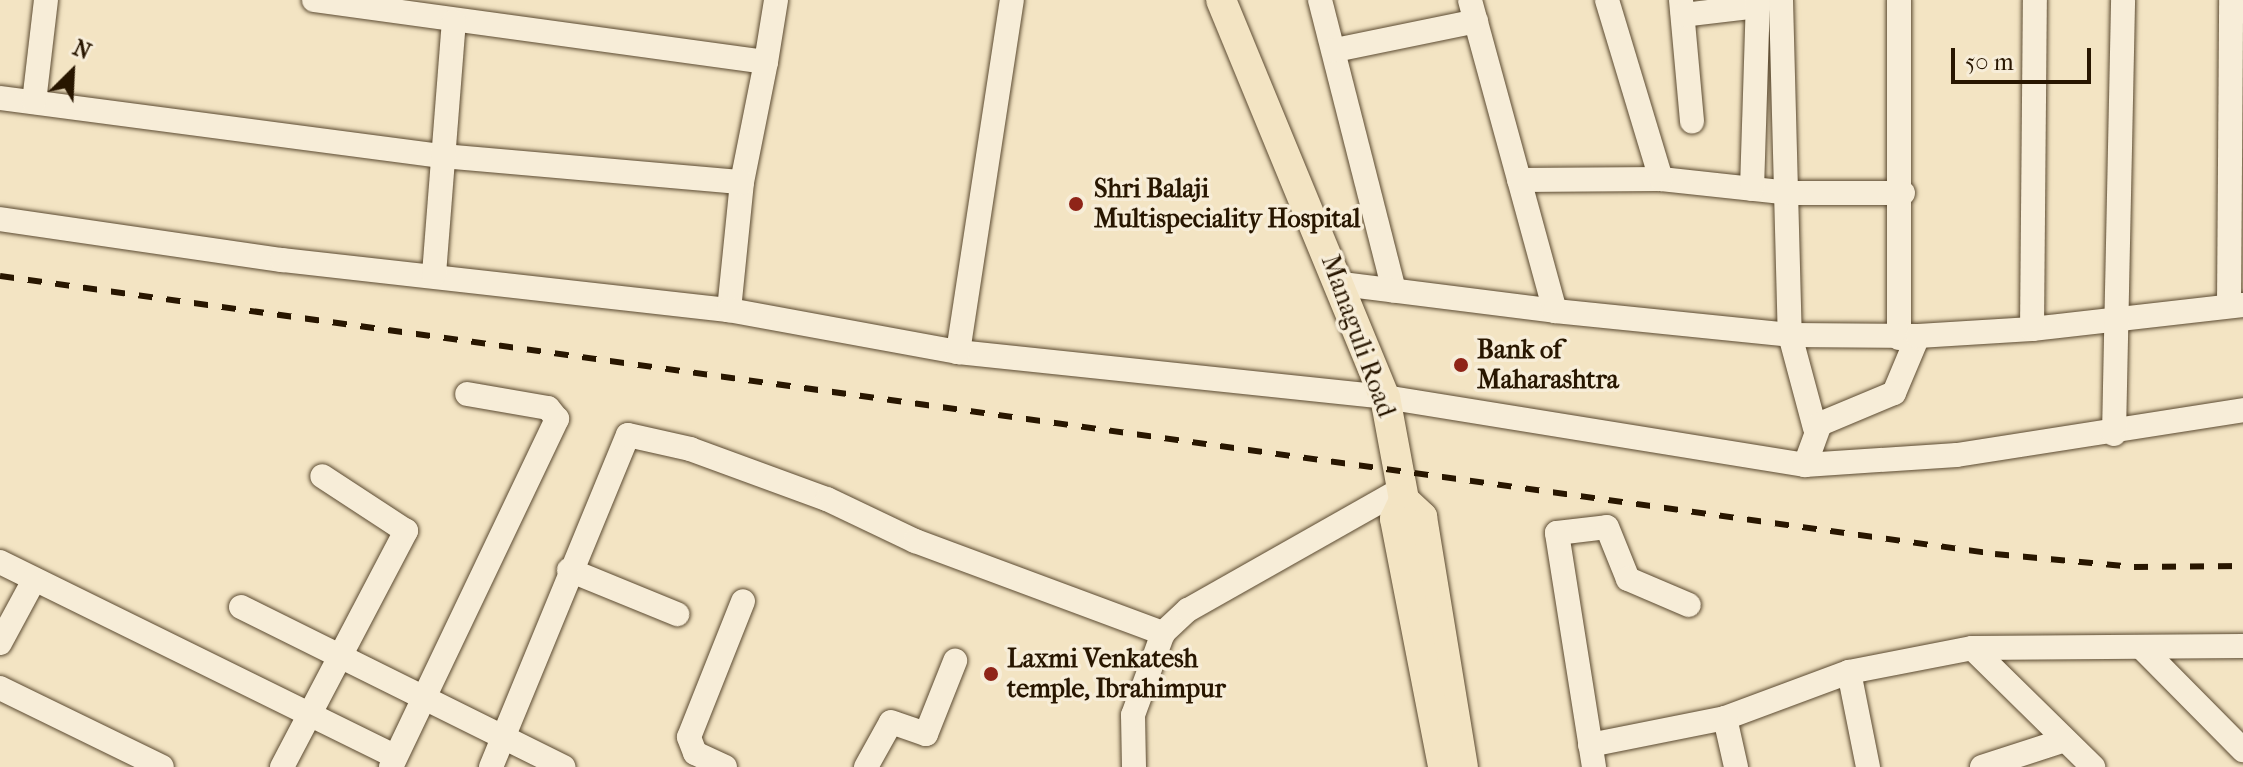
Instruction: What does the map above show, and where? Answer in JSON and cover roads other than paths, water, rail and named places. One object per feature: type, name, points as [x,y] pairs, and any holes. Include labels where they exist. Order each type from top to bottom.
[{"type":"main road","name":"Managuli Road","points":[[1221,0],[1342,284],[1385,397],[1403,494],[1395,519],[1443,767]]},
{"type":"main road","name":"Managuli Road","points":[[1403,494],[1422,517],[1463,767]]},
{"type":"street","points":[[34,102],[46,0]]},
{"type":"street","points":[[314,0],[454,22],[766,62]]},
{"type":"street","points":[[729,310],[742,182],[776,0]]},
{"type":"street","points":[[958,352],[1012,0]]},
{"type":"street","points":[[1320,0],[1394,291]]},
{"type":"street","points":[[1607,0],[1661,179]]},
{"type":"street","points":[[1815,428],[1894,393],[1908,337],[1899,0]]},
{"type":"street","points":[[2032,329],[2035,0]]},
{"type":"street","points":[[2114,434],[2123,0]]},
{"type":"street","points":[[1342,284],[1555,311],[1790,335],[1908,337],[2032,329],[2236,306],[2231,0]]},
{"type":"street","points":[[1752,189],[1766,2]]},
{"type":"street","points":[[1692,122],[1682,8],[1766,2]]},
{"type":"street","points":[[1766,2],[1790,335],[1815,428],[1805,465]]},
{"type":"street","points":[[1335,50],[1473,11],[1555,311]]},
{"type":"street","points":[[434,274],[454,22]]},
{"type":"street","points":[[0,98],[443,156],[742,182]]},
{"type":"street","points":[[1519,180],[1661,179],[1782,193],[1903,193]]},
{"type":"street","points":[[0,219],[729,310],[958,352],[1385,397],[1805,465],[1957,455],[2114,434],[2243,410]]},
{"type":"street","points":[[0,562],[393,762],[424,703],[557,419],[554,410],[467,394]]},
{"type":"street","points":[[491,767],[618,450],[634,435],[827,499],[915,541],[1163,633]]},
{"type":"street","points":[[282,767],[345,658],[406,531],[322,476]]},
{"type":"street","points":[[1134,767],[1133,715],[1163,633],[1188,610],[1403,494]]},
{"type":"street","points":[[1689,605],[1628,579],[1607,527],[1557,533],[1592,756],[1725,718],[1849,672],[1972,648],[2144,650],[2243,646]]},
{"type":"street","points":[[569,570],[677,614]]},
{"type":"street","points":[[0,643],[34,580]]},
{"type":"street","points":[[725,767],[695,753],[689,737],[743,601]]},
{"type":"street","points":[[241,607],[345,658],[424,703],[504,736],[563,767]]},
{"type":"street","points":[[1972,648],[2093,767]]},
{"type":"street","points":[[2144,650],[2243,750]]},
{"type":"street","points":[[866,767],[891,722],[926,734],[955,661]]},
{"type":"street","points":[[1849,672],[1868,767]]},
{"type":"street","points":[[0,688],[162,767]]},
{"type":"street","points":[[1725,718],[1736,767]]},
{"type":"street","points":[[1982,767],[2065,740]]},
{"type":"railway","points":[[0,276],[1995,554],[2134,567],[2243,566]]},
{"type":"place","name":"Shri Balaji Multispeciality Hospital","points":[[1076,204]]},
{"type":"place","name":"Bank of Maharashtra","points":[[1461,365]]},
{"type":"place","name":"Laxmi Venkatesh temple, Ibrahimpur","points":[[991,674]]}]
